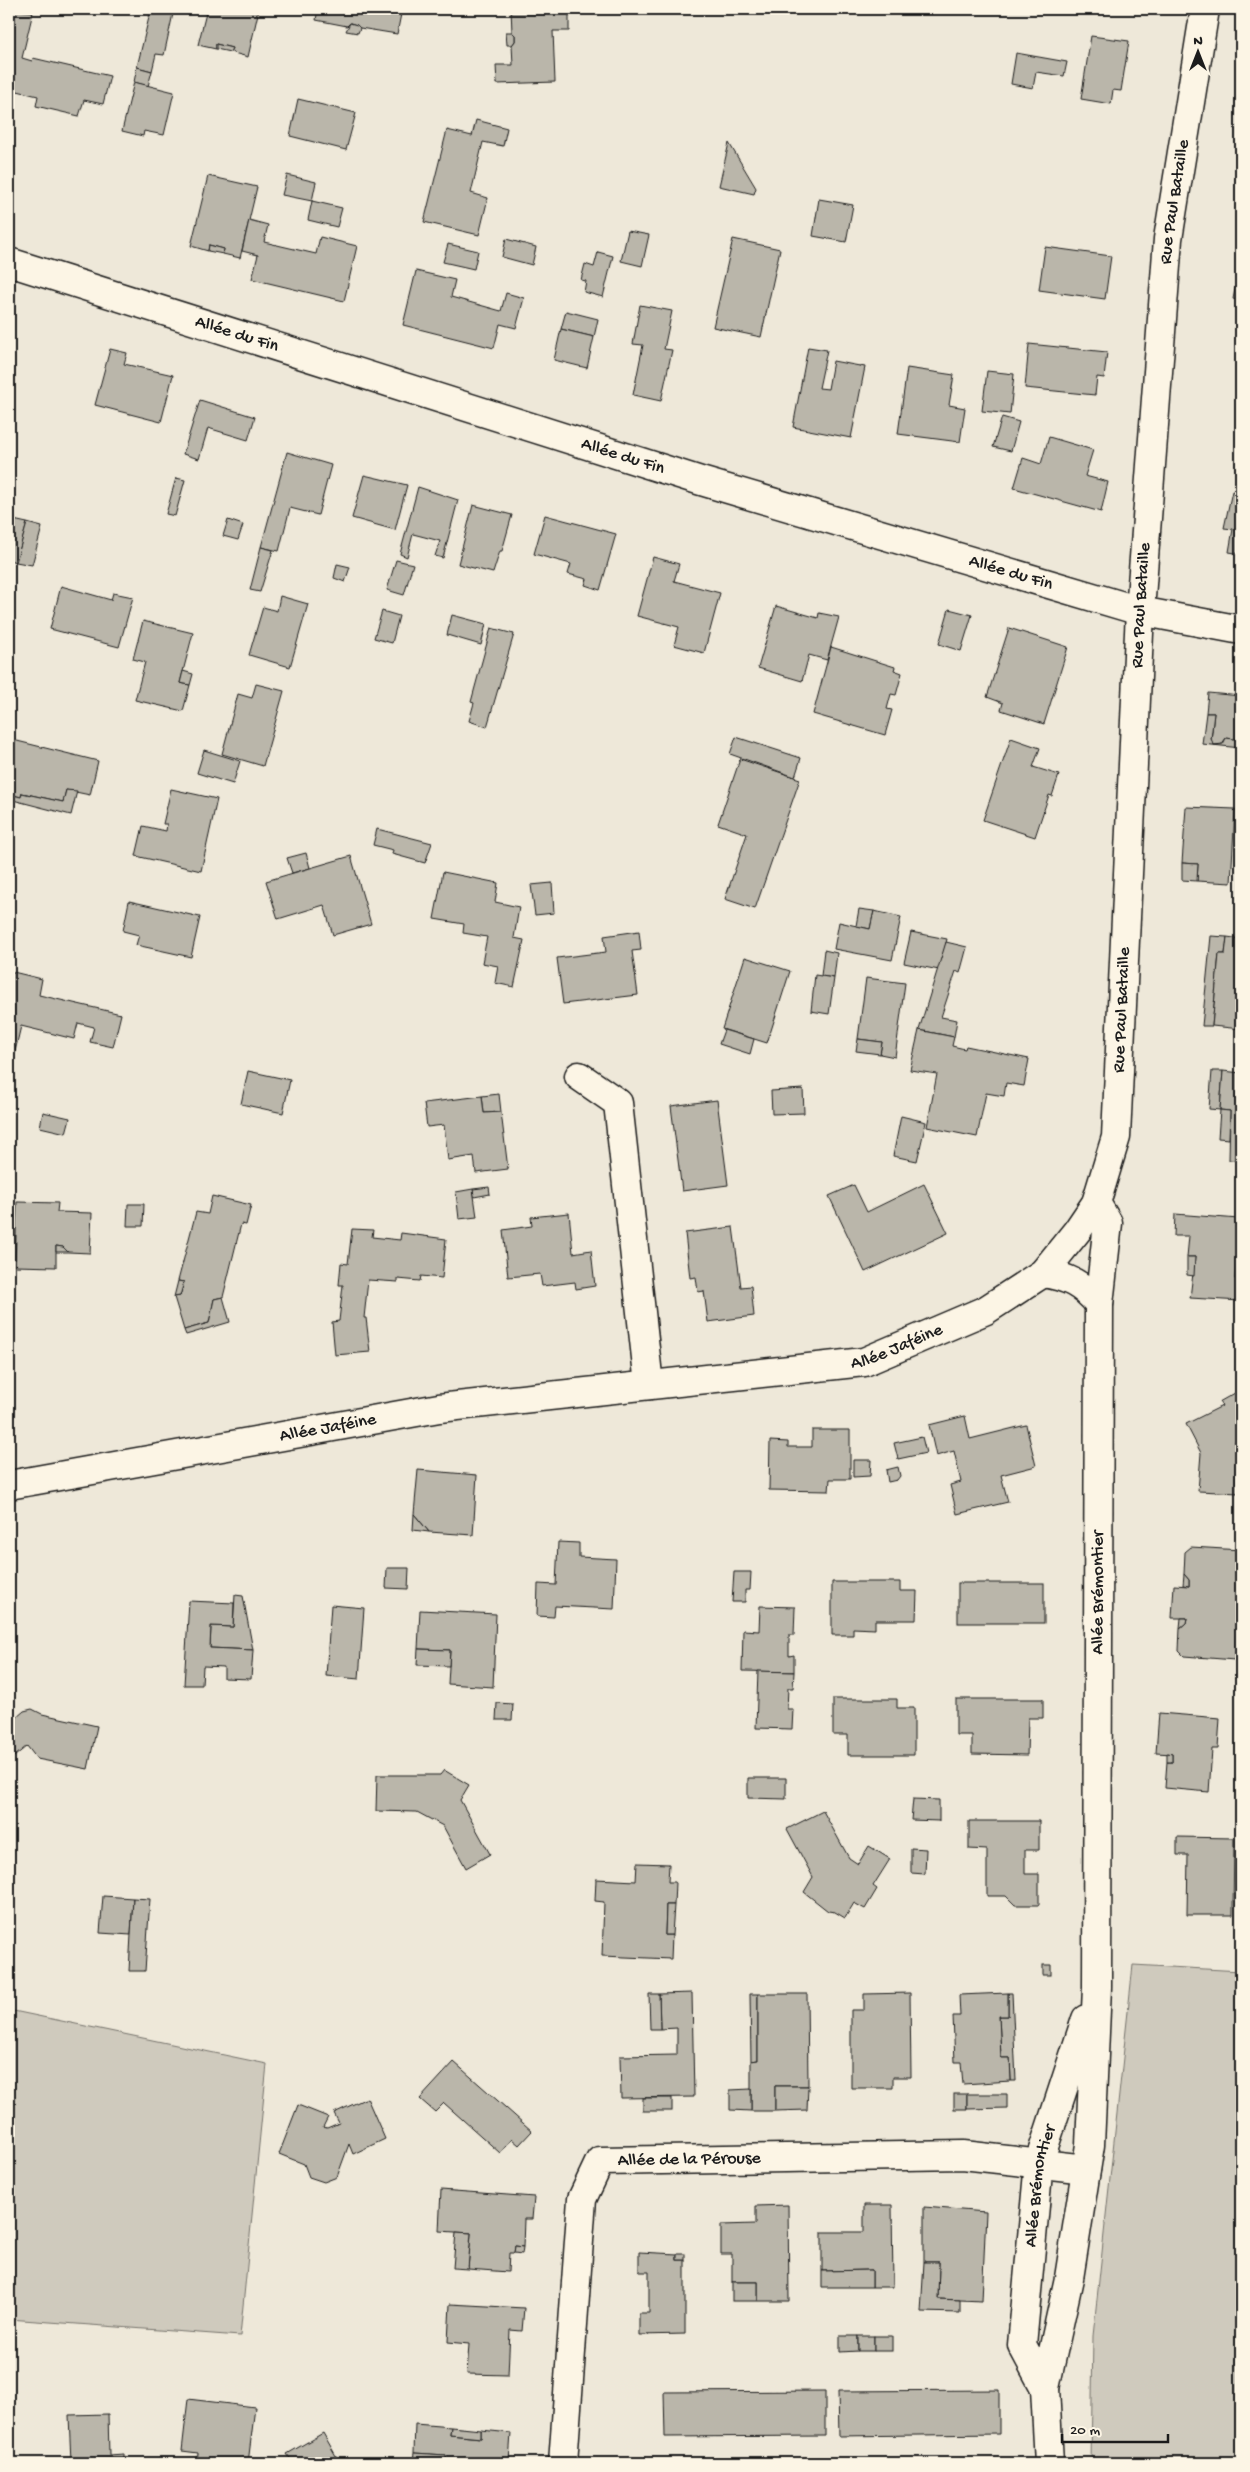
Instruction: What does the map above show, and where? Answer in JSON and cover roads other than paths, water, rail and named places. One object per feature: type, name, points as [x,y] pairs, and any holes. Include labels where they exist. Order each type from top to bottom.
[{"type":"street","name":"Rue Paul Bataille","points":[[1096,1203],[1116,1137],[1140,611],[1168,240],[1205,9]]},
{"type":"street","name":"Allée du Fin","points":[[9,262],[701,481],[1140,611],[1241,630]]},
{"type":"street","points":[[580,1076],[618,1103],[649,1385]]},
{"type":"street","name":"Allée Jaféine","points":[[9,1485],[439,1408],[864,1362],[986,1310],[1042,1273],[1077,1231],[1096,1203]]},
{"type":"street","name":"Allée Brémontier","points":[[1048,2463],[1046,2388],[1069,2278],[1090,2145],[1097,1987],[1099,1304],[1108,1223],[1096,1203]]},
{"type":"street","points":[[1042,1273],[1064,1276],[1088,1291],[1099,1304]]},
{"type":"street","name":"Allée Brémontier","points":[[1046,2388],[1022,2345],[1039,2162],[1097,1987]]},
{"type":"street","name":"Allée de la Pérouse","points":[[563,2463],[582,2199],[600,2161],[963,2155],[1039,2162],[1086,2169]]}]
